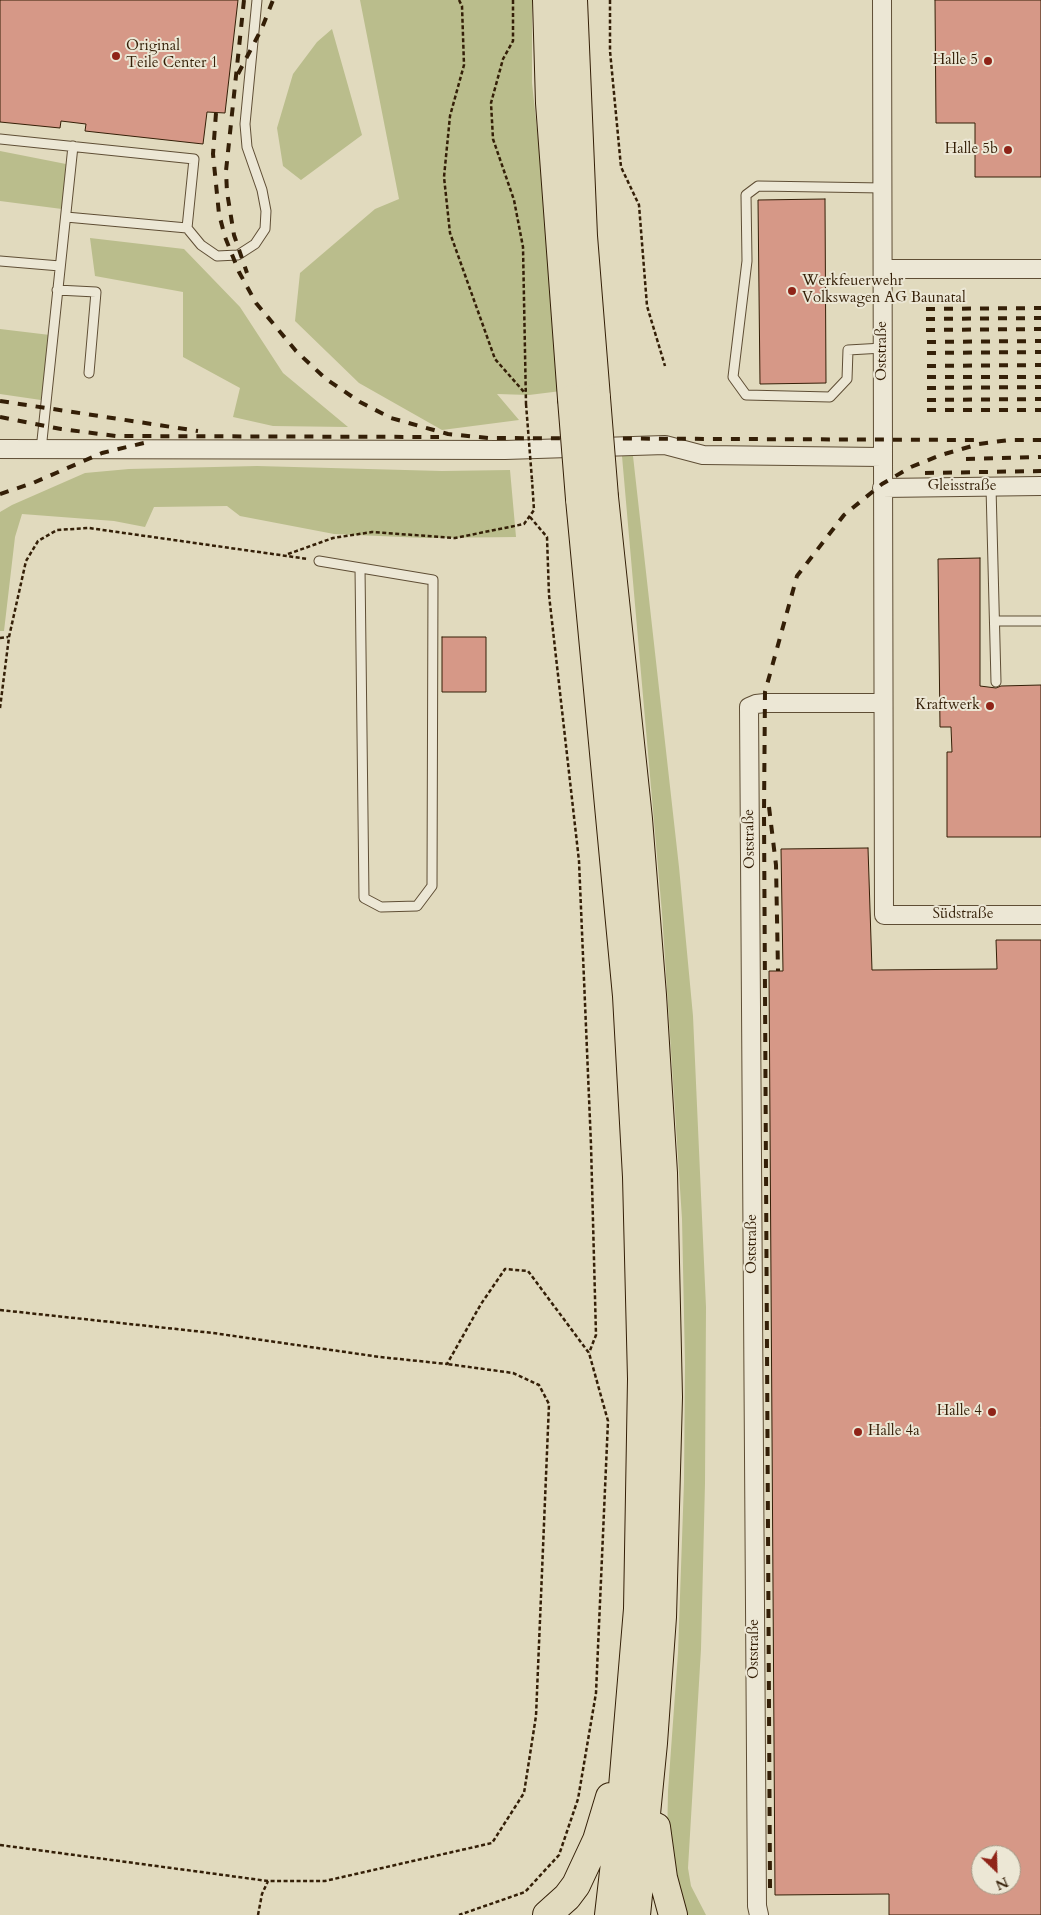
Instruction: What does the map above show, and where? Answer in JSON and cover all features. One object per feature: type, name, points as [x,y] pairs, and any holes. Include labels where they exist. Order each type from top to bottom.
[{"type":"highway","points":[[547,0],[550,103],[584,399],[592,498],[627,996],[637,1177],[642,1380],[638,1589],[628,1723],[609,1915]]},
{"type":"highway","points":[[573,0],[583,236],[584,399]]},
{"type":"highway","points":[[592,498],[638,818],[663,1173],[668,1442],[662,1617],[653,1743],[636,1915]]},
{"type":"highway","points":[[548,1915],[568,1897],[590,1856],[605,1816],[628,1723]]},
{"type":"highway","points":[[653,1743],[657,1838],[663,1878],[673,1915]]},
{"type":"street","name":"Oststraße","points":[[882,0],[884,915]]},
{"type":"street","points":[[883,269],[1041,268]]},
{"type":"street","points":[[0,449],[505,450],[664,445],[703,455],[882,457]]},
{"type":"street","name":"Gleisstraße","points":[[882,488],[1041,486]]},
{"type":"street","name":"Oststraße","points":[[759,1915],[757,1906],[749,707],[765,703],[883,703]]},
{"type":"street","name":"Südstraße","points":[[884,915],[1041,914]]},
{"type":"lane","points":[[66,217],[186,228],[201,245],[217,256],[238,255],[255,244],[265,229],[266,211],[262,190],[247,147],[245,124],[257,0]]},
{"type":"lane","points":[[0,139],[194,159],[186,228]]},
{"type":"lane","points":[[41,450],[73,146]]},
{"type":"lane","points":[[883,188],[758,186],[746,194],[747,261],[734,377],[746,395],[830,397],[846,379],[848,350],[883,348]]},
{"type":"lane","points":[[0,261],[60,266]]},
{"type":"lane","points":[[57,290],[96,292],[90,373]]},
{"type":"lane","points":[[991,487],[996,682]]},
{"type":"lane","points":[[319,561],[433,580],[432,886],[418,906],[381,908],[364,898],[360,568]]},
{"type":"lane","points":[[995,621],[1041,621]]},
{"type":"path","points":[[460,0],[462,6],[464,65],[450,116],[444,177],[450,233],[495,359],[524,392]]},
{"type":"path","points":[[286,555],[333,538],[372,532],[456,538],[524,524],[534,510],[524,392],[523,247],[514,200],[493,138],[491,103],[503,59],[513,41],[513,0]]},
{"type":"path","points":[[610,0],[610,51],[621,167],[639,205],[647,306],[665,366]]},
{"type":"path","points":[[530,516],[547,537],[549,595],[579,861],[591,1145],[596,1335],[589,1353]]},
{"type":"path","points":[[0,708],[9,637],[26,561],[38,541],[57,530],[89,528],[319,561]]},
{"type":"path","points":[[0,638],[9,637]]},
{"type":"path","points":[[447,1364],[481,1304],[505,1270],[528,1271],[589,1353],[608,1421],[596,1693],[578,1799],[568,1836],[559,1856],[526,1892],[510,1900],[459,1915]]},
{"type":"path","points":[[0,1310],[213,1334],[514,1373],[539,1385],[549,1404],[536,1716],[524,1794],[492,1843],[325,1881],[268,1882],[0,1845]]},
{"type":"path","points":[[258,1915],[262,1894],[268,1882]]},
{"type":"green space","points":[[360,0],[532,0],[532,83],[549,240],[561,391],[529,395],[497,394],[519,420],[442,430],[359,383],[295,321],[300,273],[375,209],[399,199]]},
{"type":"green space","points":[[332,29],[362,135],[301,180],[283,166],[277,128],[293,74],[317,42]]},
{"type":"green space","points":[[0,151],[66,164],[62,209],[0,201]]},
{"type":"green space","points":[[90,238],[184,249],[240,307],[283,373],[348,427],[273,426],[233,417],[240,388],[183,357],[183,292],[95,276]]},
{"type":"green space","points":[[0,329],[50,335],[41,400],[0,394]]},
{"type":"green space","points":[[622,456],[633,456],[679,867],[693,1016],[706,1307],[705,1483],[701,1649],[688,1868],[691,1886],[706,1915],[680,1915],[667,1844],[668,1791],[678,1653],[684,1482],[685,1364],[682,1219],[662,913]]},
{"type":"green space","points":[[257,466],[442,471],[510,470],[516,537],[425,538],[334,534],[240,516],[227,506],[154,507],[145,527],[114,521],[22,514],[15,537],[4,631],[0,631],[0,512],[85,473],[129,469]]},
{"type":"building","name":"Original Teile Center 1","points":[[0,0],[238,0],[225,113],[207,112],[203,144],[85,131],[86,124],[61,121],[60,128],[0,122]]},
{"type":"building","name":"Halle 5","points":[[935,0],[1041,0],[1041,177],[975,177],[975,123],[936,123]]},
{"type":"building","name":"Werkfeuerwehr Volkswagen AG Baunatal","points":[[825,199],[826,383],[760,384],[758,200]]},
{"type":"building","name":"Kraftwerk","points":[[980,558],[980,686],[996,688],[1001,686],[1041,685],[1041,837],[947,837],[947,752],[952,752],[951,727],[940,727],[938,559]]},
{"type":"building","points":[[442,637],[486,637],[486,692],[442,692]]},
{"type":"building","name":"Halle 4a","points":[[868,848],[872,970],[997,969],[996,940],[1041,940],[1041,1915],[889,1915],[889,1894],[775,1895],[769,971],[783,971],[781,849]]},
{"type":"railway","points":[[244,0],[226,171],[227,192],[234,235],[247,273]]},
{"type":"railway","points":[[238,74],[262,28],[273,0]]},
{"type":"railway","points":[[216,113],[213,154],[219,214],[225,237],[239,272],[256,303],[296,351],[326,379],[360,402],[391,418],[448,434],[489,438],[977,440]]},
{"type":"railway","points":[[926,309],[1041,308]]},
{"type":"railway","points":[[926,319],[1041,318]]},
{"type":"railway","points":[[926,330],[1041,329]]},
{"type":"railway","points":[[927,342],[1041,341]]},
{"type":"railway","points":[[927,353],[1041,352]]},
{"type":"railway","points":[[927,366],[1041,365]]},
{"type":"railway","points":[[927,377],[1041,377]]},
{"type":"railway","points":[[927,388],[1041,387]]},
{"type":"railway","points":[[927,400],[1041,399]]},
{"type":"railway","points":[[0,401],[198,431]]},
{"type":"railway","points":[[927,410],[1041,410]]},
{"type":"railway","points":[[0,417],[61,429],[116,436],[439,437]]},
{"type":"railway","points":[[770,1888],[764,813],[765,692],[797,576],[844,515],[882,484],[911,467],[941,455],[979,444],[1009,440],[1041,440]]},
{"type":"railway","points":[[0,494],[33,483],[102,453],[152,441]]},
{"type":"railway","points":[[966,459],[1041,457]]},
{"type":"railway","points":[[925,473],[1041,471]]},
{"type":"railway","points":[[769,807],[776,865],[778,971]]},
{"type":"place","name":"Original Teile Center 1","points":[[116,56]]},
{"type":"place","name":"Halle 5","points":[[988,61]]},
{"type":"place","name":"Halle 5b","points":[[1008,150]]},
{"type":"place","name":"Werkfeuerwehr Volkswagen AG Baunatal","points":[[792,291]]},
{"type":"place","name":"Kraftwerk","points":[[990,706]]},
{"type":"place","name":"Halle 4","points":[[992,1412]]},
{"type":"place","name":"Halle 4a","points":[[858,1432]]}]
